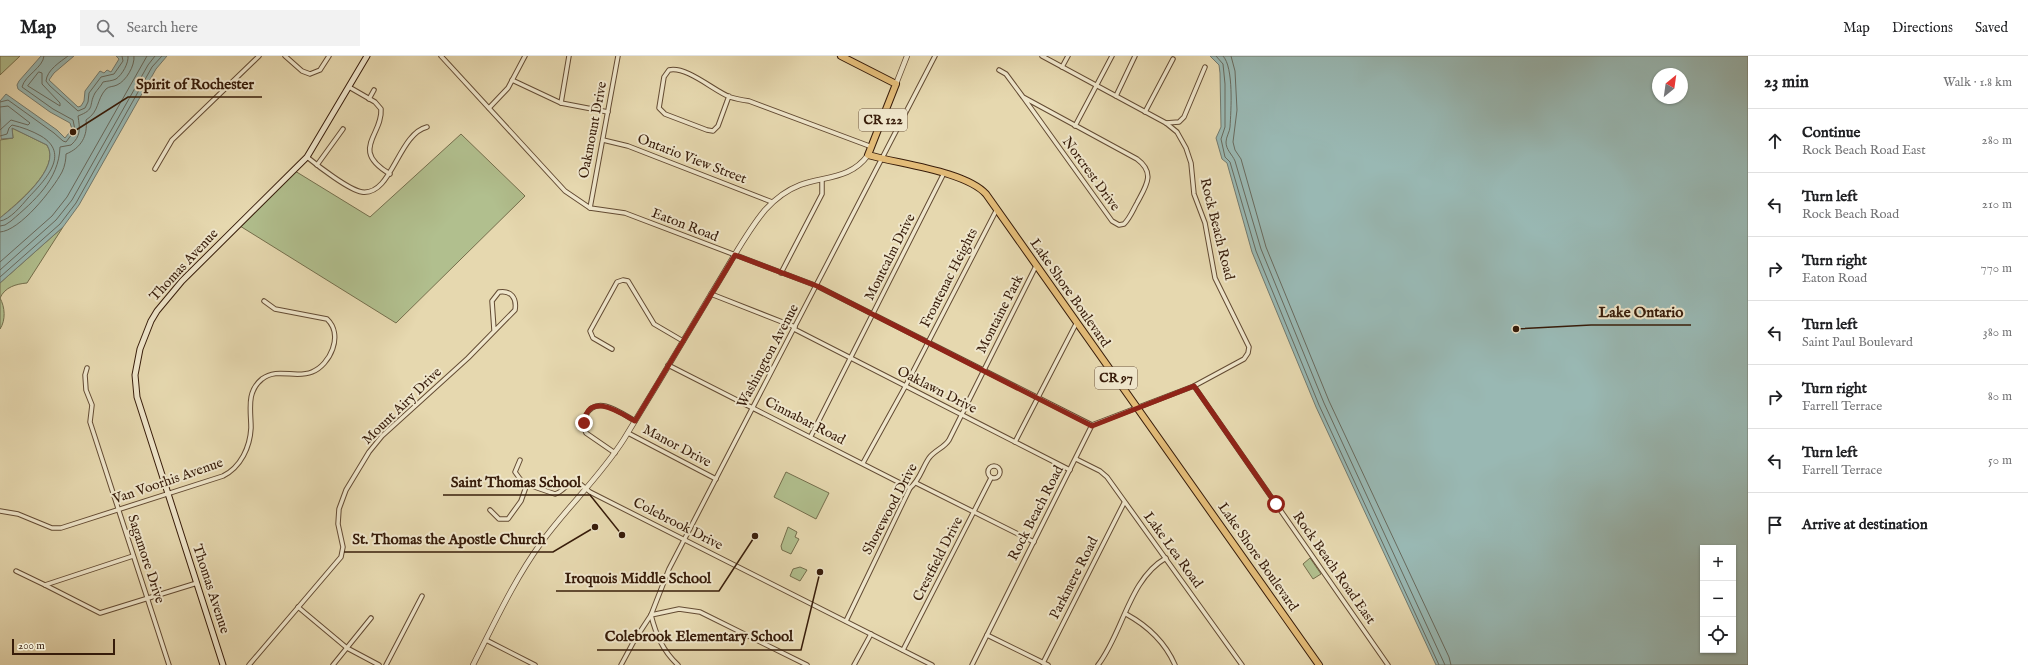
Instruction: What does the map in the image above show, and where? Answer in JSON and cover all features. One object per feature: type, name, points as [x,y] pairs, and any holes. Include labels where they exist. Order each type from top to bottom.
[{"type":"main road","name":"Thomas Avenue","points":[[223,665],[137,397],[136,375],[140,349],[145,334],[156,311],[170,294],[307,157],[368,56]]},
{"type":"main road","points":[[841,56],[896,84]]},
{"type":"main road","name":"CR 122","points":[[868,155],[896,84]]},
{"type":"main road","name":"Lake Shore Boulevard","points":[[868,155],[944,173],[975,184],[986,194],[1319,665]]},
{"type":"street","points":[[156,169],[172,140],[259,56]]},
{"type":"street","points":[[285,56],[302,71],[310,74],[320,70],[329,56]]},
{"type":"street","name":"Eaton Road","points":[[441,56],[565,191],[590,208],[625,213],[817,286],[1092,426]]},
{"type":"street","points":[[489,108],[505,92],[525,56]]},
{"type":"street","points":[[561,103],[569,56]]},
{"type":"street","name":"Oakmount Drive","points":[[590,208],[618,56]]},
{"type":"street","name":"CR 122","points":[[896,84],[907,56]]},
{"type":"street","name":"Washington Avenue","points":[[621,665],[634,641],[652,615],[666,575],[684,539],[817,286],[935,56]]},
{"type":"street","name":"Rock Beach Road","points":[[972,665],[1092,426],[1194,386],[1244,360],[1248,353],[1249,347],[1214,275],[1205,223],[1194,194],[1191,163],[1186,148],[1177,132],[1166,123],[1042,56]]},
{"type":"street","points":[[1062,67],[1068,56]]},
{"type":"street","points":[[1075,126],[1112,56]]},
{"type":"street","points":[[1116,96],[1136,56]]},
{"type":"street","points":[[1145,112],[1173,59]]},
{"type":"street","points":[[1166,123],[1179,122],[1184,117],[1205,67]]},
{"type":"street","points":[[729,96],[718,126],[713,131],[665,114],[659,108],[664,77],[667,72],[672,69],[699,79],[729,96],[749,101],[872,148]]},
{"type":"street","name":"Norcrest Drive","points":[[999,70],[1006,74],[1112,221],[1119,225],[1124,224],[1147,183],[1148,175],[1145,166],[1137,160],[1023,97]]},
{"type":"street","points":[[512,80],[561,103],[608,112]]},
{"type":"street","points":[[349,87],[378,104],[382,112],[372,138],[370,150],[377,164],[390,174]]},
{"type":"street","points":[[369,99],[374,90]]},
{"type":"street","points":[[307,157],[317,165],[361,192],[372,189],[390,174],[411,136],[418,129],[427,127]]},
{"type":"street","points":[[317,165],[343,129]]},
{"type":"street","name":"Ontario View Street","points":[[603,140],[628,146],[772,202]]},
{"type":"street","name":"CR 122","points":[[473,665],[521,573],[537,549],[615,453],[711,294],[760,217],[772,202],[795,187],[846,174],[858,166],[868,155]]},
{"type":"street","name":"Montcalm Drive","points":[[811,436],[944,173]]},
{"type":"street","points":[[781,273],[822,194],[822,180]]},
{"type":"street","name":"Frontenac Heights","points":[[863,464],[928,342],[996,209]]},
{"type":"street","name":"Montaine Park","points":[[961,415],[1036,266]]},
{"type":"street","points":[[612,349],[593,338],[590,331],[618,282],[623,280],[628,281],[654,324],[683,341]]},
{"type":"street","name":"Mount Airy Drive","points":[[249,665],[342,554],[343,547],[338,524],[339,509],[346,490],[368,452],[382,436],[485,341],[515,310],[512,294],[507,292],[499,292],[492,300],[494,330]]},
{"type":"street","name":"Oaklawn Drive","points":[[711,294],[795,328],[1070,470]]},
{"type":"street","name":"Van Voorhis Avenue","points":[[0,511],[18,514],[52,528],[58,528],[223,476],[235,468],[244,455],[250,432],[251,396],[262,379],[278,372],[301,375],[313,372],[326,362],[331,354],[334,344],[334,333],[331,324],[327,319],[275,309],[264,301]]},
{"type":"street","points":[[1015,442],[1077,322]]},
{"type":"street","name":"Cinnabar Road","points":[[668,365],[811,436],[910,488]]},
{"type":"street","name":"Sagamore Drive","points":[[87,368],[85,376],[86,390],[92,405],[90,422],[169,665]]},
{"type":"street","name":"Rock Beach Road East","points":[[1194,386],[1388,665]]},
{"type":"street","points":[[615,453],[586,433],[584,423],[587,414],[596,406],[606,406],[635,421]]},
{"type":"street","name":"Shorewood Drive","points":[[846,620],[910,488],[916,483],[930,456],[945,446],[961,415]]},
{"type":"street","name":"Manor Drive","points":[[628,433],[716,479]]},
{"type":"street","name":"Lake Lea Road","points":[[1076,459],[1105,475],[1124,504],[1166,558],[1242,665]]},
{"type":"street","points":[[490,510],[499,519],[508,519],[521,501],[527,484],[520,480],[515,472],[520,460]]},
{"type":"street","name":"Crestfield Drive","points":[[903,650],[991,478]]},
{"type":"street","name":"Colebrook Drive","points":[[527,484],[555,494],[560,493],[574,482],[578,482],[586,489],[932,665]]},
{"type":"street","points":[[916,483],[1034,542]]},
{"type":"street","name":"Parkmere Road","points":[[1043,663],[1124,504]]},
{"type":"street","points":[[45,586],[133,556]]},
{"type":"street","points":[[1098,665],[1126,614],[1145,575],[1152,567],[1166,558]]},
{"type":"street","points":[[16,571],[100,613],[197,583]]},
{"type":"street","points":[[386,665],[422,596]]},
{"type":"street","points":[[298,607],[347,648],[379,665]]},
{"type":"street","points":[[678,665],[666,652],[661,643],[652,615],[679,609],[700,612],[807,665]]},
{"type":"street","points":[[1126,614],[1141,623],[1157,636],[1175,665]]},
{"type":"street","points":[[333,665],[371,618]]},
{"type":"street","points":[[854,665],[871,634]]},
{"type":"street","points":[[987,635],[1048,665]]},
{"type":"street","points":[[486,640],[535,665]]},
{"type":"green space","points":[[0,56],[20,56],[0,75]]},
{"type":"green space","points":[[12,128],[47,145],[50,154],[48,164],[43,175],[26,195],[0,218],[0,140],[13,138]]},
{"type":"green space","points":[[461,134],[525,196],[396,323],[240,226],[295,171],[370,217]]},
{"type":"green space","points":[[63,227],[27,283],[11,287],[2,294],[0,298],[0,283]]},
{"type":"green space","points":[[0,298],[3,305],[4,314],[0,329]]},
{"type":"green space","points":[[786,472],[829,493],[816,519],[774,497]]},
{"type":"green space","points":[[788,527],[797,532],[795,537],[799,539],[791,554],[782,550],[781,546]]},
{"type":"green space","points":[[1310,558],[1321,574],[1313,579],[1303,564]]},
{"type":"green space","points":[[800,567],[807,570],[800,581],[790,576],[793,569]]},
{"type":"water","points":[[41,56],[74,56],[54,73],[49,80],[78,107],[81,106],[84,101],[85,91],[100,71],[104,73],[107,70],[111,72],[119,59],[116,56],[167,56],[156,69],[79,205],[63,227],[0,283],[0,218],[26,195],[43,175],[48,164],[50,154],[47,145],[12,128],[13,138],[1,139],[0,101],[6,94],[57,130],[65,138],[72,129],[70,123],[50,112],[18,89],[17,85],[19,81]]},
{"type":"water","points":[[1210,56],[1748,56],[1748,665],[1436,665],[1316,407],[1252,252],[1227,163],[1222,159],[1216,138],[1221,127],[1219,65]]},
{"type":"place","name":"Spirit of Rochester","points":[[73,132]]},
{"type":"place","name":"Lake Ontario","points":[[1516,329]]},
{"type":"place","name":"St. Thomas the Apostle Church","points":[[595,527]]},
{"type":"place","name":"Saint Thomas School","points":[[622,535]]},
{"type":"place","name":"Iroquois Middle School","points":[[755,536]]},
{"type":"place","name":"Colebrook Elementary School","points":[[820,572]]},
{"type":"route","points":[[584,423],[585,417],[589,411],[593,407],[599,405],[609,407],[635,421],[735,255],[817,286],[1092,426],[1194,386],[1276,504]]}]
